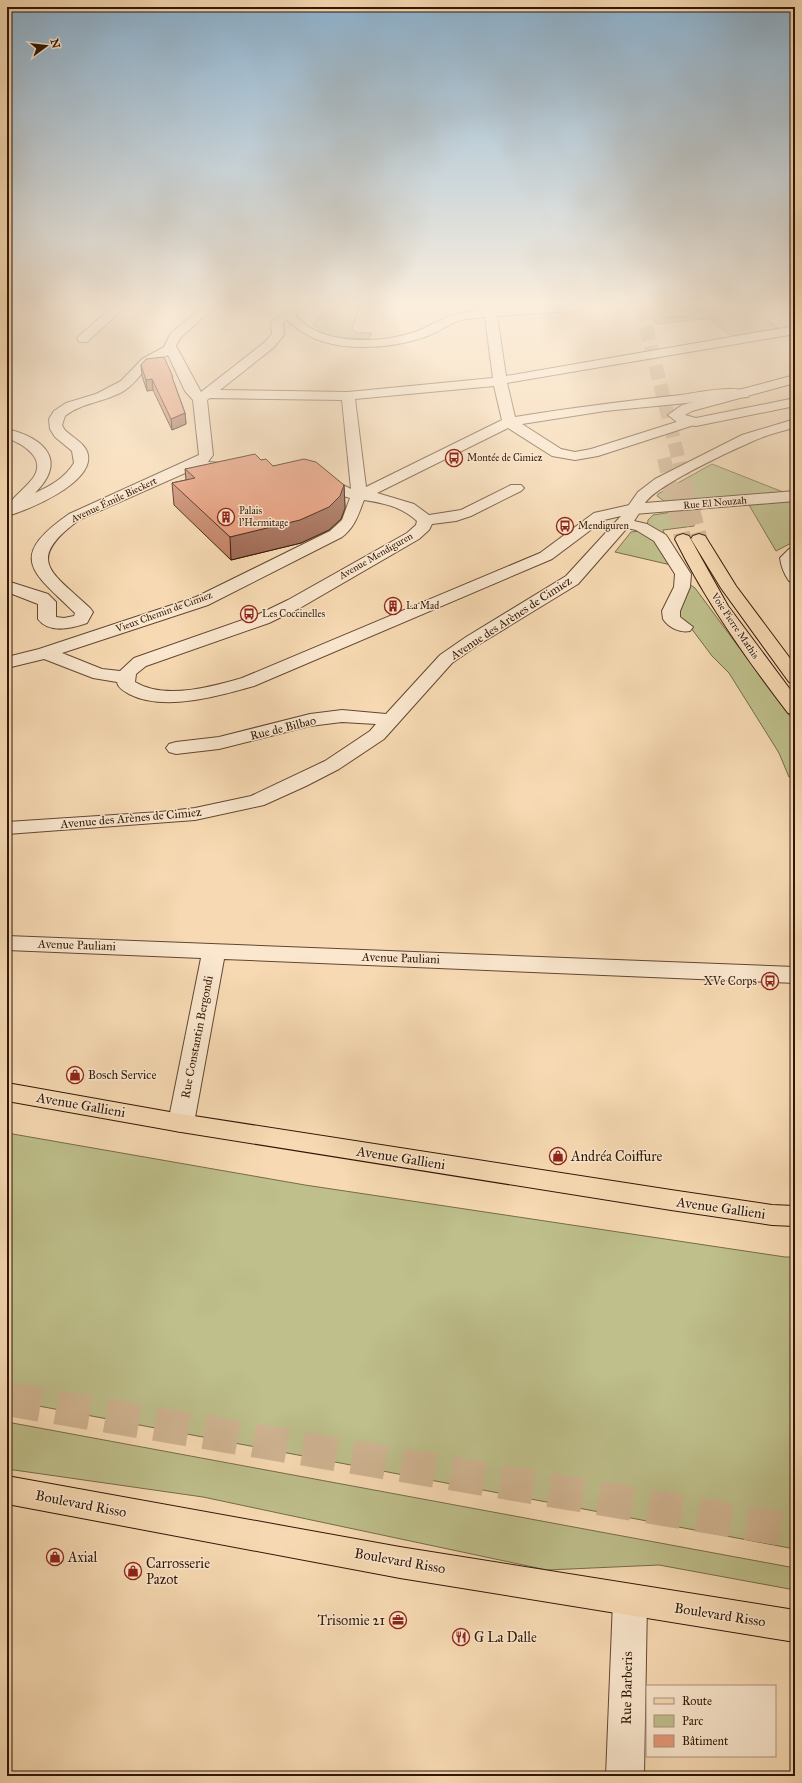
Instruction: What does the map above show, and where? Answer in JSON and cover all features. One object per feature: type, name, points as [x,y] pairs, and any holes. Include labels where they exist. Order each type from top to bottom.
[{"type":"main road","name":"Voie Pierre Mathis","points":[[795,678],[691,539],[710,589],[763,668],[795,709]]},
{"type":"main road","name":"Avenue Gallieni","points":[[7,1092],[181,1123],[686,1203],[772,1215],[795,1216]]},
{"type":"main road","name":"Boulevard Risso","points":[[7,1490],[157,1519],[630,1601],[795,1626]]},
{"type":"street","points":[[9,511],[58,488],[71,478],[80,468],[83,459],[81,452],[57,430],[55,424],[60,413],[76,404],[97,399],[115,390]]},
{"type":"street","points":[[192,390],[204,396],[348,396],[407,390]]},
{"type":"street","points":[[204,396],[211,390]]},
{"type":"street","points":[[503,390],[509,422],[557,453],[575,456],[593,453],[688,422],[795,402]]},
{"type":"street","points":[[688,422],[678,418],[675,415],[677,412],[755,390]]},
{"type":"street","points":[[360,494],[380,487],[509,422],[605,408],[722,394],[743,394]]},
{"type":"street","name":"Avenue Émile Bieckert","points":[[7,586],[42,598],[47,602],[47,619],[51,622],[63,624],[81,619],[84,612],[47,578],[41,570],[40,554],[45,541],[56,529],[74,517],[193,466],[202,460],[206,455],[204,396]]},
{"type":"street","points":[[348,396],[360,494]]},
{"type":"street","name":"Avenue des Arènes de Cimiez","points":[[7,828],[160,818],[243,805],[281,791],[332,765],[377,735],[446,659],[472,641],[572,580],[624,523],[643,495],[660,482],[747,438],[795,423]]},
{"type":"street","points":[[7,433],[22,438],[36,448],[41,454],[44,466],[38,480],[9,511]]},
{"type":"street","points":[[193,466],[241,468]]},
{"type":"street","points":[[304,474],[322,480],[343,492],[378,498],[411,508],[425,520],[466,513],[516,488]]},
{"type":"street","name":"Vieux Chemin de Cimiez","points":[[7,663],[45,653],[202,601],[336,534],[350,522],[355,503],[360,494]]},
{"type":"street","name":"Rue El Nouzah","points":[[634,509],[795,496]]},
{"type":"street","points":[[45,653],[99,674],[125,677],[126,684],[145,694],[169,696],[210,690],[248,682],[546,556],[599,516],[634,509]]},
{"type":"street","name":"Avenue Mendiguren","points":[[125,677],[128,670],[140,662],[244,627],[294,604],[413,536],[423,527],[425,520]]},
{"type":"street","points":[[624,523],[641,527],[660,538],[683,574],[682,588],[670,611],[672,619],[684,627]]},
{"type":"street","points":[[795,552],[788,558],[789,565],[795,577]]},
{"type":"street","name":"Rue de Bilbao","points":[[176,748],[219,743],[310,720],[342,716],[392,720]]},
{"type":"street","name":"Avenue Pauliani","points":[[7,943],[795,974]]},
{"type":"street","name":"Rue Constantin Bergondi","points":[[181,1123],[214,950]]},
{"type":"street","name":"Rue Barberis","points":[[625,1776],[630,1601]]},
{"type":"green space","points":[[712,464],[783,492],[671,502],[664,501],[657,496],[658,494]]},
{"type":"green space","points":[[795,501],[795,541],[776,551],[749,505]]},
{"type":"green space","points":[[692,509],[694,526],[663,530],[668,543],[647,527],[648,520],[653,515]]},
{"type":"green space","points":[[639,531],[650,535],[671,565],[615,552],[631,532]]},
{"type":"green space","points":[[689,584],[695,588],[795,723],[795,777],[789,777],[779,753],[729,673],[712,656],[691,628],[677,617]]},
{"type":"green space","points":[[7,1133],[305,1185],[785,1257],[795,1257],[795,1549],[7,1400]]},
{"type":"green space","points":[[7,1422],[795,1568],[795,1590],[659,1565],[547,1570],[203,1497],[7,1469]]},
{"type":"building","points":[[157,390],[177,390],[185,413],[171,419]]},
{"type":"building","points":[[255,454],[261,460],[266,459],[273,466],[304,459],[316,462],[344,485],[340,496],[329,507],[300,520],[230,537],[172,483],[195,478],[185,469]]},
{"type":"tunnel","points":[[662,390],[685,485]]},
{"type":"tunnel","points":[[664,458],[670,485]]},
{"type":"tunnel","points":[[670,484],[683,539]]},
{"type":"tunnel","points":[[685,484],[699,539]]},
{"type":"tunnel","points":[[7,1399],[795,1531]]},
{"type":"place","name":"Montée de Cimiez","points":[[454,458]]},
{"type":"place","name":"Palais l'Hermitage","points":[[226,517]]},
{"type":"place","name":"Mendiguren","points":[[565,526]]},
{"type":"place","name":"La Mad","points":[[393,606]]},
{"type":"place","name":"Les Coccinelles","points":[[249,614]]},
{"type":"place","name":"XVe Corps","points":[[770,981]]},
{"type":"place","name":"Bosch Service","points":[[75,1075]]},
{"type":"place","name":"Andréa Coiffure","points":[[558,1156]]},
{"type":"place","name":"Axial","points":[[55,1557]]},
{"type":"place","name":"Carrosserie Pazot","points":[[133,1571]]},
{"type":"place","name":"Trisomie 21","points":[[398,1620]]},
{"type":"place","name":"G La Dalle","points":[[461,1637]]}]
